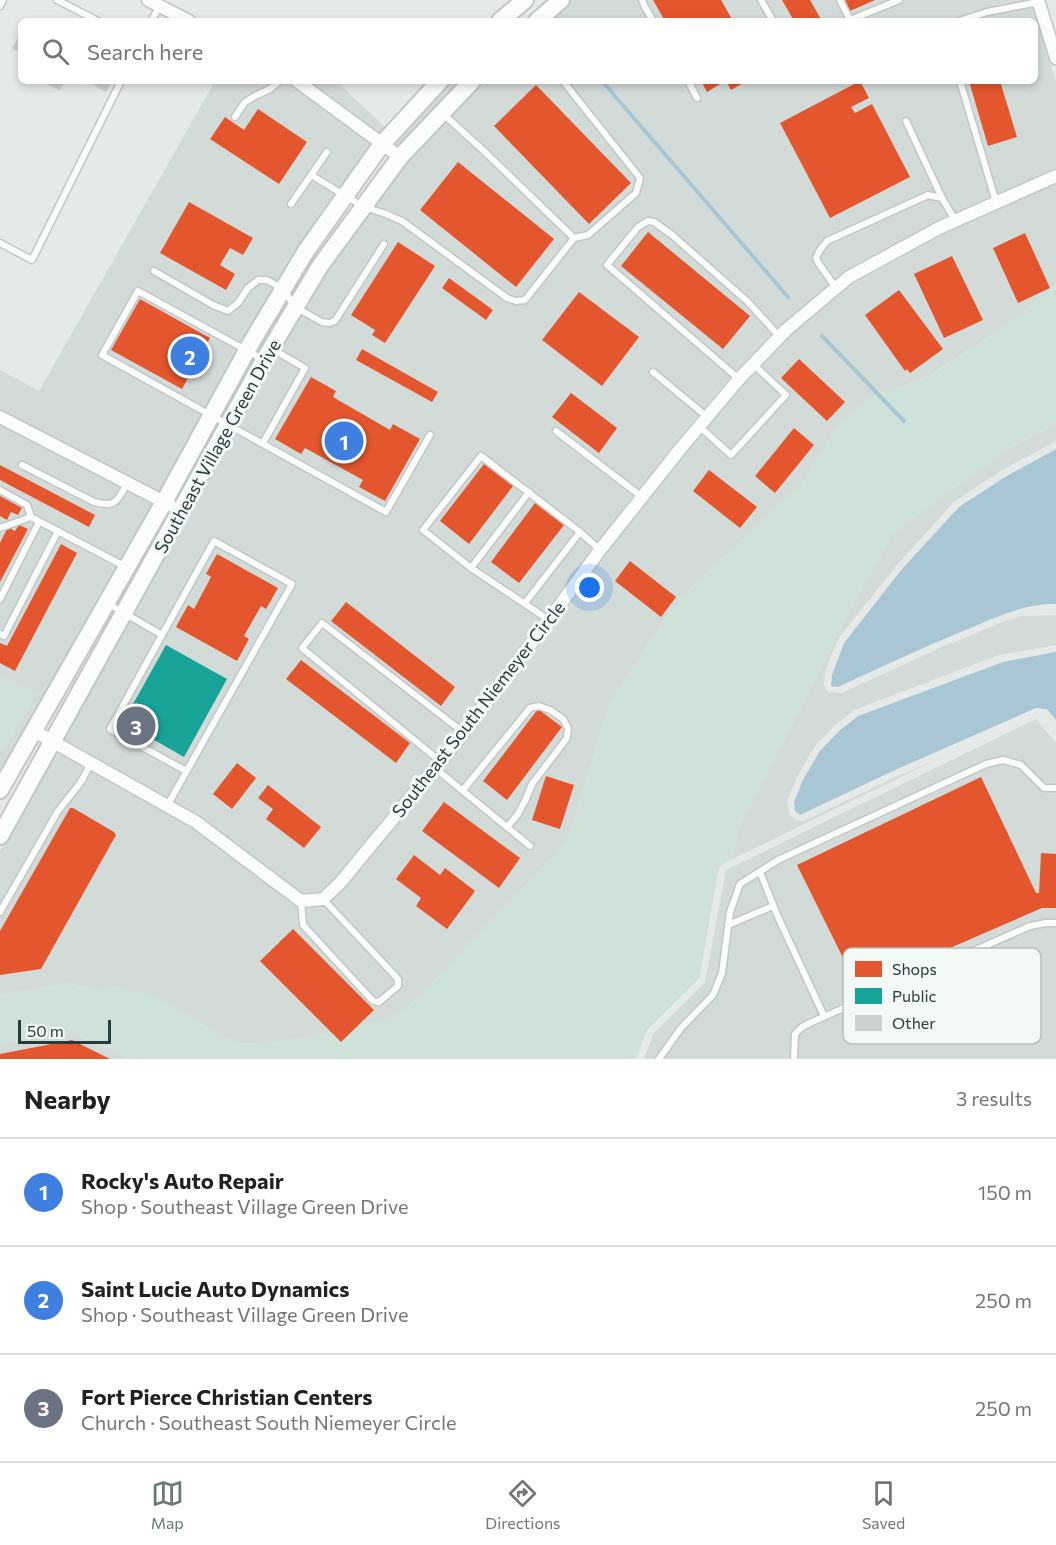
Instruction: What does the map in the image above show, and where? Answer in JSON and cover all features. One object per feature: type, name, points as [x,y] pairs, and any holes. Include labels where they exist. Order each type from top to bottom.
[{"type":"street","points":[[148,0],[183,18]]},
{"type":"street","points":[[504,18],[525,0]]},
{"type":"street","points":[[540,18],[561,0]]},
{"type":"street","points":[[1038,1],[1056,58]]},
{"type":"street","points":[[301,84],[400,157]]},
{"type":"street","name":"Southeast Village Green Drive","points":[[0,790],[306,250],[382,144],[437,84]]},
{"type":"street","name":"Southeast Village Green Drive","points":[[0,836],[268,354],[320,266],[400,157],[469,84]]},
{"type":"street","name":"Southeast South Niemeyer Circle","points":[[323,899],[340,883],[464,732],[600,550],[702,421],[786,330],[849,277],[939,228],[1056,176]]},
{"type":"street","points":[[0,417],[181,512]]},
{"type":"street","points":[[34,731],[196,822],[301,902],[323,899]]},
{"type":"lane","points":[[0,6],[3,0]]},
{"type":"lane","points":[[57,0],[92,18]]},
{"type":"lane","points":[[642,0],[651,18]]},
{"type":"lane","points":[[761,0],[771,18]]},
{"type":"lane","points":[[840,0],[849,18]]},
{"type":"lane","points":[[855,18],[899,0]]},
{"type":"lane","points":[[968,18],[1038,1]]},
{"type":"lane","points":[[153,18],[160,6]]},
{"type":"lane","points":[[0,243],[32,260],[120,84]]},
{"type":"lane","points":[[235,117],[245,102],[276,84]]},
{"type":"lane","points":[[311,174],[364,207],[402,221],[507,298],[516,301],[525,300],[573,238],[588,235],[636,193],[640,178],[565,84]]},
{"type":"lane","points":[[690,84],[697,98]]},
{"type":"lane","points":[[961,84],[996,202]]},
{"type":"lane","points":[[442,112],[573,238]]},
{"type":"lane","points":[[906,121],[942,198],[956,220]]},
{"type":"lane","points":[[291,204],[327,152]]},
{"type":"lane","points":[[836,288],[816,258],[827,241],[928,195],[942,198]]},
{"type":"lane","points":[[739,379],[607,265],[638,227],[648,221],[654,222],[672,235],[747,301],[780,337]]},
{"type":"lane","points":[[154,271],[213,305],[228,311],[258,280],[267,280],[283,290],[295,307],[322,322],[329,323],[335,321],[384,244]]},
{"type":"lane","points":[[263,443],[305,368],[268,354],[247,351],[138,291],[102,355],[386,512],[430,435]]},
{"type":"lane","points":[[653,372],[702,421],[731,455],[786,395],[753,364]]},
{"type":"lane","points":[[556,431],[643,498]]},
{"type":"lane","points":[[549,620],[471,568],[423,530],[481,456],[600,550]]},
{"type":"lane","points":[[22,465],[94,502],[105,505],[117,500],[128,483]]},
{"type":"lane","points":[[0,490],[27,504],[31,518]]},
{"type":"lane","points":[[471,568],[528,492]]},
{"type":"lane","points":[[0,528],[31,518],[127,567]]},
{"type":"lane","points":[[0,599],[39,522]]},
{"type":"lane","points":[[0,634],[4,636],[57,531]]},
{"type":"lane","points":[[525,603],[580,532]]},
{"type":"lane","points":[[167,806],[292,585],[214,541],[110,729],[186,771]]},
{"type":"lane","points":[[106,603],[162,635]]},
{"type":"lane","points":[[464,732],[322,623],[302,648],[530,846]]},
{"type":"lane","points":[[463,790],[530,708],[539,706],[563,719],[568,728],[567,738],[532,784],[518,814],[507,827]]},
{"type":"lane","points":[[659,1059],[681,1028],[713,995],[722,973],[730,912],[740,885],[778,860],[986,764],[1004,760],[1021,765],[1044,788],[1056,788]]},
{"type":"lane","points":[[0,912],[58,811],[81,782],[92,763]]},
{"type":"lane","points":[[760,872],[773,906],[824,1016]]},
{"type":"lane","points":[[301,902],[303,925],[373,1001],[379,1002],[398,986],[398,979],[323,899]]},
{"type":"lane","points":[[728,926],[773,906]]},
{"type":"lane","points":[[980,948],[1030,926],[1056,923]]},
{"type":"lane","points":[[794,1059],[795,1034],[802,1027],[843,1008]]},
{"type":"shaded area","points":[[572,0],[1031,0],[1037,18],[551,18]]},
{"type":"shaded area","points":[[1038,23],[1056,81],[1056,169],[936,222],[845,271],[781,325],[733,374],[675,443],[594,546],[452,736],[335,878],[320,893],[302,894],[199,816],[62,739],[277,352],[326,270],[406,161],[479,84],[1038,84]]},
{"type":"shaded area","points":[[213,84],[290,84],[373,145],[160,493],[0,410],[0,370],[39,391]]},
{"type":"shaded area","points":[[312,84],[339,84],[387,129],[381,135]]},
{"type":"shaded area","points":[[447,84],[459,84],[398,148],[392,144],[397,139],[399,140]]},
{"type":"shaded area","points":[[1056,184],[1056,284],[1010,323],[929,376],[889,392],[878,393],[842,420],[802,484],[677,601],[610,703],[567,842],[411,1005],[392,1018],[375,1023],[263,1044],[239,1043],[214,1032],[168,1003],[116,987],[99,990],[78,987],[69,983],[0,995],[0,851],[55,750],[192,827],[297,906],[302,908],[329,904],[346,887],[464,744],[606,554],[712,421],[791,335],[854,283],[943,234]]},
{"type":"shaded area","points":[[0,424],[154,504],[0,775],[0,754],[37,695],[0,676]]},
{"type":"shaded area","points":[[1056,425],[1056,441],[1001,471],[954,502],[897,565],[838,639],[825,672],[824,687],[828,692],[842,693],[935,650],[1022,616],[1056,615],[1056,645],[999,655],[854,710],[834,726],[815,746],[797,777],[787,802],[790,815],[797,820],[804,821],[944,756],[732,859],[738,829],[849,612],[892,534],[1012,446]]},
{"type":"shaded area","points":[[1036,719],[1056,743],[1056,1059],[644,1059],[653,1034],[705,982],[726,870]]},
{"type":"shaded area","points":[[72,1033],[131,1059],[0,1059],[0,1044]]},
{"type":"green space","points":[[1056,284],[1056,425],[1012,446],[892,534],[849,612],[738,829],[732,859],[719,868],[699,979],[647,1030],[636,1059],[131,1059],[72,1033],[0,1044],[0,995],[69,983],[86,989],[99,990],[116,987],[145,993],[168,1003],[214,1032],[239,1043],[263,1044],[375,1023],[391,1018],[411,1005],[567,842],[610,703],[677,601],[802,484],[842,420],[878,393],[889,392],[930,376],[1010,323]]},
{"type":"green space","points":[[0,676],[37,695],[0,754]]},
{"type":"water","points":[[1056,449],[1056,604],[1022,608],[1000,616],[838,687],[831,686],[832,675],[844,643],[902,569],[959,507],[1005,477]]},
{"type":"water","points":[[1056,652],[1056,720],[1047,709],[1036,708],[800,815],[795,811],[794,802],[803,780],[820,751],[839,731],[858,716],[1003,662]]},
{"type":"building: Shops","points":[[653,0],[721,0],[731,18],[663,18]]},
{"type":"building: Shops","points":[[782,0],[810,0],[820,18],[792,18]]},
{"type":"building: Shops","points":[[845,0],[875,0],[850,11]]},
{"type":"building: Shops","points":[[703,84],[720,84],[707,92]]},
{"type":"building: Shops","points":[[728,84],[742,84],[731,90]]},
{"type":"building: Shops","points":[[854,84],[862,84],[869,98],[851,107],[855,113],[872,104],[910,177],[830,218],[780,123]]},
{"type":"building: Shops","points":[[970,84],[1001,84],[1017,137],[988,146]]},
{"type":"building: Shops","points":[[536,85],[631,183],[589,224],[494,126]]},
{"type":"building: Shops","points":[[258,109],[307,142],[279,184],[210,139],[225,117],[244,130]]},
{"type":"building: Shops","points":[[458,162],[554,239],[516,287],[420,210]]},
{"type":"building: Shops","points":[[189,202],[253,238],[243,255],[230,248],[220,265],[235,274],[226,290],[160,253]]},
{"type":"building: Shops","points":[[648,232],[750,316],[723,349],[621,266]]},
{"type":"building: Shops","points":[[1025,233],[1050,288],[1018,303],[993,248]]},
{"type":"building: Shops","points":[[398,242],[435,266],[385,343],[372,335],[375,330],[351,315]]},
{"type":"building: Shops","points":[[952,256],[983,320],[944,338],[914,274]]},
{"type":"building: Shops","points":[[449,278],[493,310],[486,320],[442,288]]},
{"type":"building: Shops","points":[[899,290],[943,349],[910,373],[907,369],[905,371],[865,315]]},
{"type":"building: Shops","points":[[579,292],[639,337],[602,386],[542,340]]},
{"type":"building: Shops","points":[[140,299],[210,338],[182,389],[111,350]]},
{"type":"building: Shops","points":[[362,349],[438,392],[432,402],[356,360]]},
{"type":"building: Shops","points":[[799,359],[845,402],[827,421],[781,378]]},
{"type":"building: Shops","points":[[311,377],[336,391],[333,397],[390,430],[393,424],[420,439],[385,501],[359,487],[363,480],[305,448],[301,454],[275,439]]},
{"type":"building: Shops","points":[[571,393],[617,428],[599,453],[552,417]]},
{"type":"building: Shops","points":[[794,428],[814,445],[775,493],[755,476]]},
{"type":"building: Shops","points":[[484,464],[513,486],[469,544],[440,521]]},
{"type":"building: Shops","points":[[0,465],[95,515],[89,527],[0,480]]},
{"type":"building: Shops","points":[[709,470],[757,507],[740,528],[693,491]]},
{"type":"building: Shops","points":[[0,496],[22,508],[18,515],[11,512],[7,520],[0,516]]},
{"type":"building: Shops","points":[[535,503],[564,525],[519,583],[491,562]]},
{"type":"building: Shops","points":[[19,525],[28,529],[0,582],[0,543],[8,527],[15,531]]},
{"type":"building: Shops","points":[[61,544],[77,553],[15,671],[0,663],[0,643],[7,646]]},
{"type":"building: Shops","points":[[217,554],[278,588],[266,609],[261,606],[244,636],[249,639],[237,661],[176,627],[188,605],[194,609],[211,577],[206,574]]},
{"type":"building: Shops","points":[[630,561],[676,597],[661,617],[615,581]]},
{"type":"building: Shops","points":[[346,602],[455,687],[441,706],[331,621]]},
{"type":"building: Shops","points":[[301,660],[410,743],[396,763],[286,679]]},
{"type":"building: Shops","points":[[538,709],[562,727],[507,800],[483,781]]},
{"type":"building: Shops","points":[[237,763],[256,778],[232,809],[213,794]]},
{"type":"building: Shops","points":[[546,776],[574,785],[560,829],[532,820]]},
{"type":"building: Shops","points":[[981,777],[1036,893],[1039,893],[1041,853],[1056,854],[1056,908],[1042,908],[950,948],[843,948],[843,958],[797,865]]},
{"type":"building: Shops","points":[[268,785],[321,827],[304,848],[266,819],[273,809],[258,798]]},
{"type":"building: Shops","points":[[444,802],[520,858],[499,888],[422,831]]},
{"type":"building: Shops","points":[[70,808],[116,835],[41,969],[0,975],[0,931]]},
{"type":"building: Shops","points":[[414,855],[440,875],[445,868],[475,891],[447,929],[416,906],[421,898],[396,879]]},
{"type":"building: Shops","points":[[293,929],[374,1010],[341,1042],[260,961]]},
{"type":"building: Shops","points":[[72,1040],[110,1059],[0,1059],[0,1054]]},
{"type":"building: Public","points":[[166,645],[227,679],[184,757],[123,722]]},
{"type":"building: Other","points":[[18,37],[18,51],[12,48]]},
{"type":"building: Other","points":[[47,84],[64,84],[60,91]]},
{"type":"building: Other","points":[[91,84],[110,84],[106,92]]},
{"type":"waterway","points":[[605,84],[788,297]]},
{"type":"waterway","points":[[822,336],[904,421]]},
{"type":"place","name":"Saint Lucie Auto Dynamics","points":[[190,356]]},
{"type":"place","name":"Rocky's Auto Repair","points":[[344,441]]},
{"type":"place","name":"Fort Pierce Christian Centers","points":[[136,726]]}]
